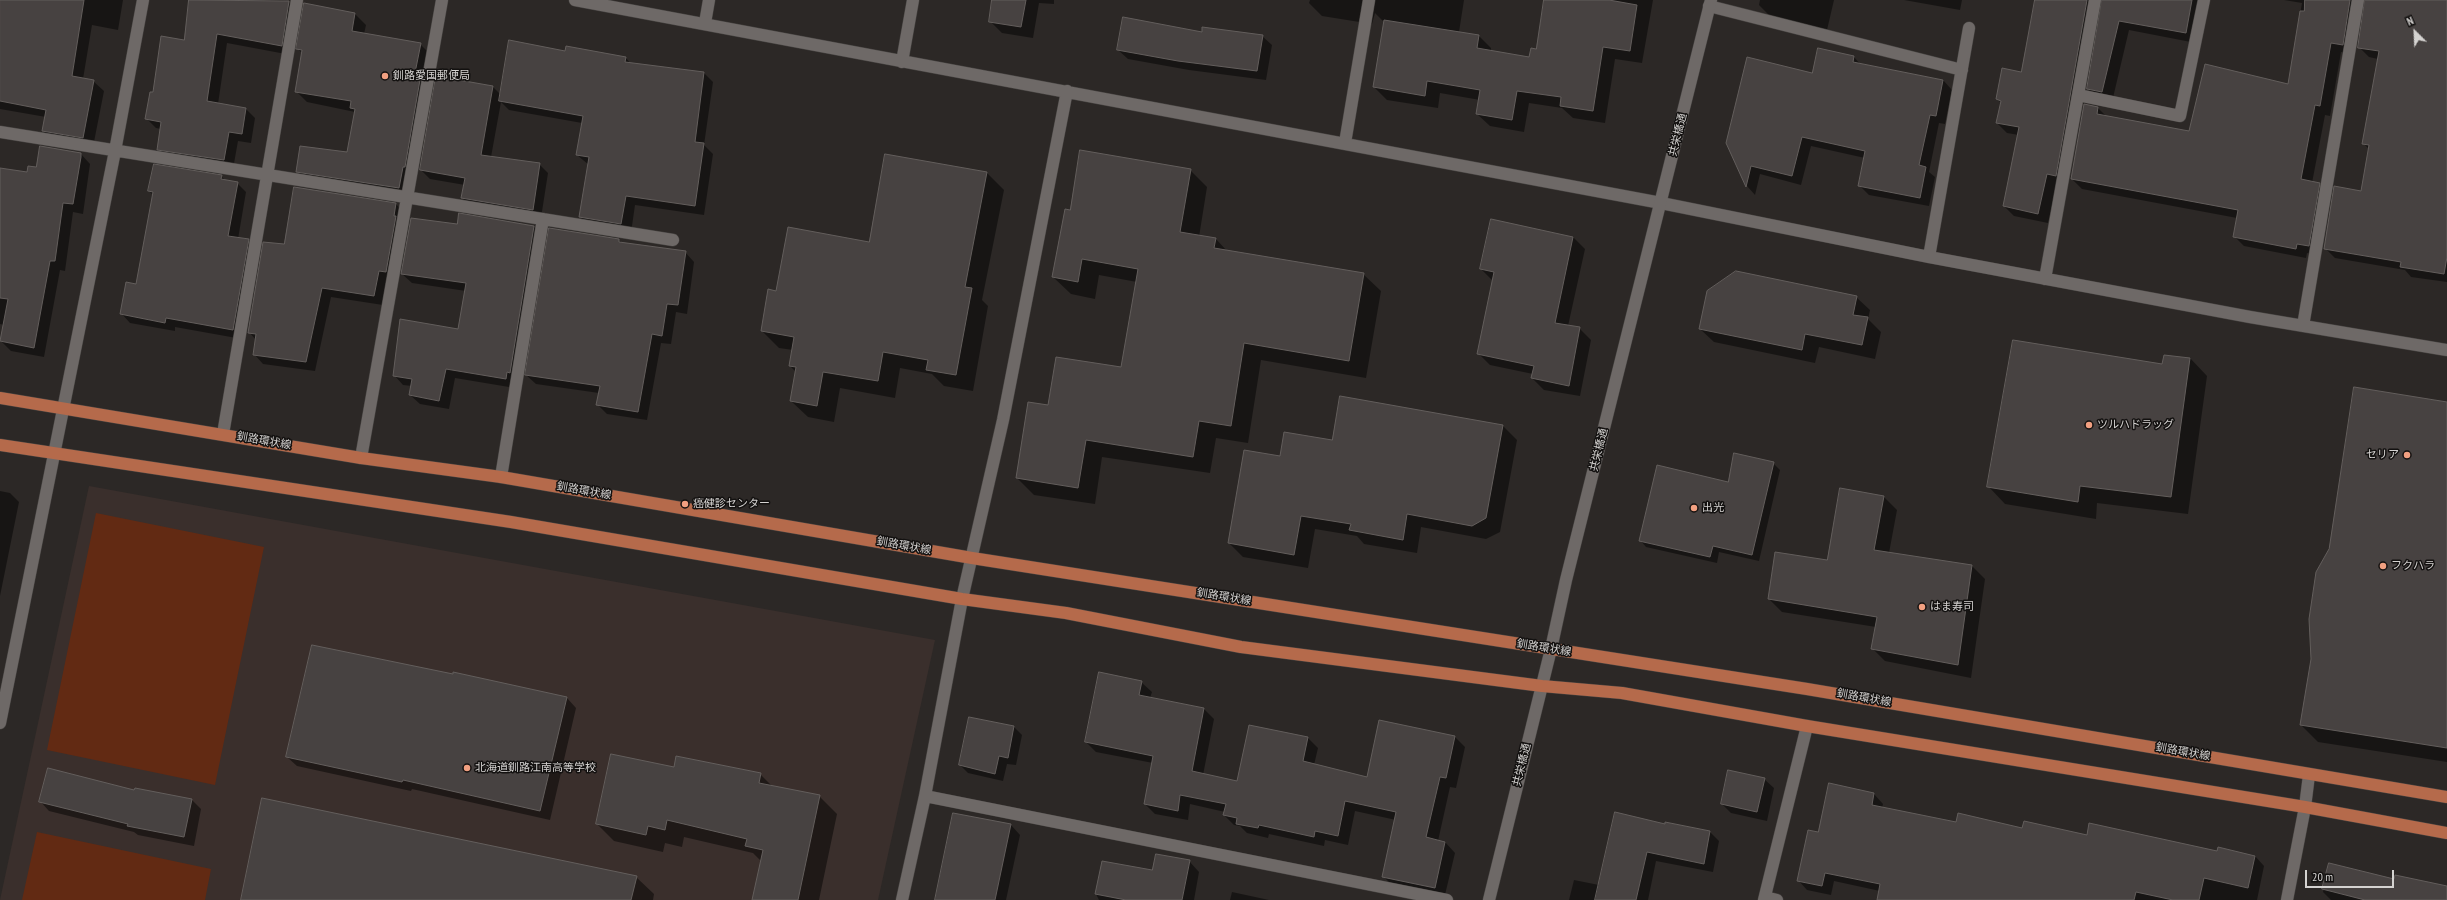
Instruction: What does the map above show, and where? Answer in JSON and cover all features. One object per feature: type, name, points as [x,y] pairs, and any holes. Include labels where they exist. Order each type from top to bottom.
[{"type":"main road","name":"釧路環状線","points":[[0,398],[361,458],[501,477],[972,558],[1845,695],[2309,775],[2447,797]]},
{"type":"main road","points":[[0,445],[511,522],[962,599],[1066,613],[1241,647],[1542,686],[1622,693],[1807,726],[2305,807],[2447,833]]},
{"type":"street","points":[[0,723],[55,454],[143,0]]},
{"type":"street","points":[[223,434],[297,0]]},
{"type":"street","points":[[361,458],[442,0]]},
{"type":"street","points":[[577,0],[1662,203],[1929,258],[2303,326],[2447,350]]},
{"type":"street","points":[[705,23],[709,0]]},
{"type":"street","points":[[902,62],[913,0]]},
{"type":"street","points":[[1345,143],[1369,0]]},
{"type":"street","points":[[2045,279],[2095,0]]},
{"type":"street","points":[[2078,95],[2180,116],[2204,0]]},
{"type":"street","points":[[2303,326],[2358,0]]},
{"type":"street","points":[[1710,3],[1962,70]]},
{"type":"street","name":"共栄橋通","points":[[1489,900],[1551,649],[1566,580],[1662,203],[1710,3]]},
{"type":"street","points":[[1929,258],[1969,28]]},
{"type":"street","points":[[902,900],[925,796],[962,599],[1003,420],[1067,91]]},
{"type":"street","points":[[0,132],[673,240]]},
{"type":"street","points":[[501,477],[543,219]]},
{"type":"street","points":[[1777,900],[1765,899],[1807,726]]},
{"type":"street","points":[[2287,900],[2305,807],[2309,775]]},
{"type":"street","points":[[925,796],[1447,900]]},
{"type":"shaded area","name":"北海道釧路江南高等学校","points":[[89,486],[935,640],[878,900],[0,900]]},
{"type":"shaded area","points":[[96,513],[264,547],[215,785],[47,750]]},
{"type":"shaded area","points":[[37,832],[211,869],[205,900],[22,900]]},
{"type":"building","points":[[0,0],[84,0],[72,76],[94,80],[83,138],[42,131],[46,110],[0,101]]},
{"type":"building","points":[[189,0],[289,1],[282,46],[217,34],[207,101],[246,108],[242,134],[229,132],[224,160],[157,150],[161,122],[145,119],[150,92],[153,92],[161,36],[184,40]]},
{"type":"building","points":[[992,0],[1026,0],[1021,27],[989,22]]},
{"type":"building","points":[[1544,0],[1609,0],[1637,5],[1630,51],[1603,47],[1593,111],[1560,106],[1561,97],[1517,91],[1512,120],[1476,114],[1480,90],[1427,81],[1425,96],[1373,87],[1384,20],[1479,35],[1477,48],[1529,57],[1531,48],[1536,49]]},
{"type":"building","points":[[2035,0],[2087,0],[2056,176],[2047,174],[2038,214],[2003,206],[2019,127],[1996,123],[2001,101],[1996,99],[2002,68],[2021,72]]},
{"type":"building","points":[[2102,0],[2192,0],[2186,33],[2119,21],[2102,92],[2087,89]]},
{"type":"building","points":[[2305,0],[2350,0],[2343,45],[2331,43],[2320,106],[2315,105],[2301,179],[2320,183],[2309,246],[2297,244],[2296,249],[2233,237],[2238,210],[2071,179],[2084,104],[2098,107],[2097,114],[2189,131],[2205,64],[2288,84],[2300,11],[2304,11]]},
{"type":"building","points":[[2365,0],[2447,0],[2447,257],[2444,274],[2400,267],[2401,262],[2324,249],[2334,186],[2361,191],[2369,145],[2362,144],[2379,51],[2358,48]]},
{"type":"building","points":[[304,3],[355,13],[352,31],[421,43],[415,73],[421,74],[405,167],[403,167],[399,188],[296,172],[300,146],[347,152],[355,109],[350,108],[351,101],[295,92],[302,50],[296,49]]},
{"type":"building","points":[[1123,17],[1202,32],[1202,27],[1263,35],[1257,71],[1178,61],[1117,50]]},
{"type":"building","points":[[509,40],[565,51],[566,46],[626,57],[625,62],[704,72],[695,142],[704,143],[695,206],[626,196],[621,224],[579,217],[589,157],[576,155],[583,116],[499,101]]},
{"type":"building","points":[[1818,48],[1854,56],[1853,62],[1943,80],[1936,116],[1930,115],[1919,165],[1926,167],[1920,198],[1858,186],[1865,151],[1802,137],[1792,176],[1751,166],[1746,187],[1726,143],[1747,57],[1812,73]]},
{"type":"building","points":[[436,76],[493,86],[481,155],[540,163],[533,210],[461,198],[465,178],[420,170]]},
{"type":"building","points":[[40,146],[81,153],[81,157],[73,204],[63,203],[55,261],[50,261],[34,348],[0,341],[8,299],[0,298],[0,168],[27,172],[28,166],[36,167]]},
{"type":"building","points":[[1080,150],[1191,169],[1180,232],[1216,238],[1214,248],[1364,273],[1349,361],[1244,343],[1231,426],[1199,421],[1193,457],[1086,440],[1078,488],[1016,478],[1028,402],[1048,405],[1056,357],[1121,367],[1138,269],[1082,259],[1078,282],[1052,277],[1065,209],[1070,210]]},
{"type":"building","points":[[885,154],[987,172],[965,287],[972,288],[956,375],[926,370],[928,360],[883,352],[878,381],[823,372],[817,406],[790,401],[796,367],[789,366],[794,337],[761,331],[768,289],[776,291],[788,227],[869,242]]},
{"type":"building","points":[[154,164],[222,175],[221,179],[238,182],[228,236],[249,239],[233,330],[166,318],[165,323],[120,314],[126,282],[136,284],[153,192],[148,191]]},
{"type":"building","points":[[294,187],[396,203],[394,216],[396,216],[386,272],[379,271],[374,296],[322,288],[306,362],[253,355],[256,334],[248,333],[263,242],[284,244]]},
{"type":"building","points":[[459,213],[534,226],[510,373],[507,372],[506,379],[446,369],[439,401],[409,395],[412,379],[393,376],[400,319],[458,329],[466,283],[401,274],[411,218],[457,224]]},
{"type":"building","points":[[1491,219],[1573,237],[1555,323],[1580,327],[1569,386],[1531,378],[1534,366],[1477,354],[1494,272],[1480,269]]},
{"type":"building","points":[[549,228],[619,239],[619,242],[686,251],[678,305],[667,304],[662,336],[652,334],[638,412],[596,405],[600,386],[525,375]]},
{"type":"building","points":[[1736,271],[1857,296],[1853,315],[1868,317],[1862,345],[1805,334],[1802,350],[1699,329],[1707,291]]},
{"type":"building","name":"ツルハドラッグ","points":[[2013,340],[2162,364],[2164,355],[2190,358],[2171,497],[2080,486],[2078,502],[1987,487]]},
{"type":"building","name":"フクハラ","points":[[2354,387],[2447,402],[2447,748],[2300,725],[2311,659],[2309,619],[2316,572],[2329,549]]},
{"type":"building","points":[[1340,396],[1503,425],[1486,518],[1472,526],[1407,514],[1403,540],[1349,530],[1351,524],[1301,516],[1294,555],[1228,543],[1244,450],[1280,456],[1284,432],[1332,440]]},
{"type":"building","points":[[1734,453],[1774,462],[1752,555],[1713,546],[1710,557],[1639,541],[1657,465],[1728,482]]},
{"type":"building","points":[[1840,488],[1884,496],[1874,550],[1972,565],[1958,665],[1871,649],[1877,617],[1768,599],[1775,552],[1827,560]]},
{"type":"building","points":[[312,645],[453,674],[453,672],[567,697],[540,811],[403,780],[402,782],[286,757]]},
{"type":"building","points":[[1099,672],[1142,681],[1139,695],[1204,708],[1192,771],[1237,781],[1249,725],[1308,737],[1303,761],[1367,777],[1379,720],[1455,736],[1446,778],[1440,777],[1426,837],[1445,842],[1435,888],[1382,877],[1396,812],[1345,801],[1338,836],[1315,831],[1314,837],[1259,825],[1258,828],[1236,824],[1237,818],[1223,815],[1226,804],[1180,795],[1178,811],[1144,804],[1153,756],[1085,742]]},
{"type":"building","points":[[969,717],[1014,726],[1008,758],[999,756],[995,774],[959,765]]},
{"type":"building","points":[[611,754],[674,767],[676,756],[761,773],[759,783],[820,795],[798,900],[752,900],[763,850],[745,846],[747,839],[667,820],[665,830],[648,826],[646,835],[596,824]]},
{"type":"building","points":[[48,768],[134,790],[135,788],[192,799],[184,837],[127,826],[128,824],[39,802]]},
{"type":"building","points":[[1728,770],[1765,778],[1757,812],[1721,804]]},
{"type":"building","points":[[1829,783],[1874,793],[1872,805],[1956,822],[1958,813],[2022,828],[2024,821],[2087,835],[2089,823],[2217,851],[2218,847],[2255,856],[2248,888],[2204,878],[2199,900],[2173,900],[2136,892],[2134,900],[1877,900],[1880,884],[1825,873],[1822,886],[1797,881],[1808,830],[1818,832]]},
{"type":"building","points":[[262,798],[637,876],[631,900],[241,900]]},
{"type":"building","points":[[1615,812],[1665,824],[1665,822],[1710,831],[1704,864],[1647,852],[1636,900],[1595,900]]},
{"type":"building","points":[[953,813],[1011,824],[995,900],[935,900]]},
{"type":"building","points":[[1156,854],[1190,860],[1182,900],[1126,900],[1095,894],[1102,861],[1152,870]]},
{"type":"building","points":[[2329,863],[2394,879],[2395,875],[2447,886],[2447,900],[2365,900],[2322,889]]},
{"type":"place","name":"釧路愛国郵便局","points":[[385,76]]},
{"type":"place","name":"ツルハドラッグ","points":[[2089,425]]},
{"type":"place","name":"セリア","points":[[2407,455]]},
{"type":"place","name":"癌健診センター","points":[[685,504]]},
{"type":"place","name":"出光","points":[[1694,508]]},
{"type":"place","name":"フクハラ","points":[[2383,566]]},
{"type":"place","name":"はま寿司","points":[[1922,607]]},
{"type":"place","name":"北海道釧路江南高等学校","points":[[467,768]]}]
